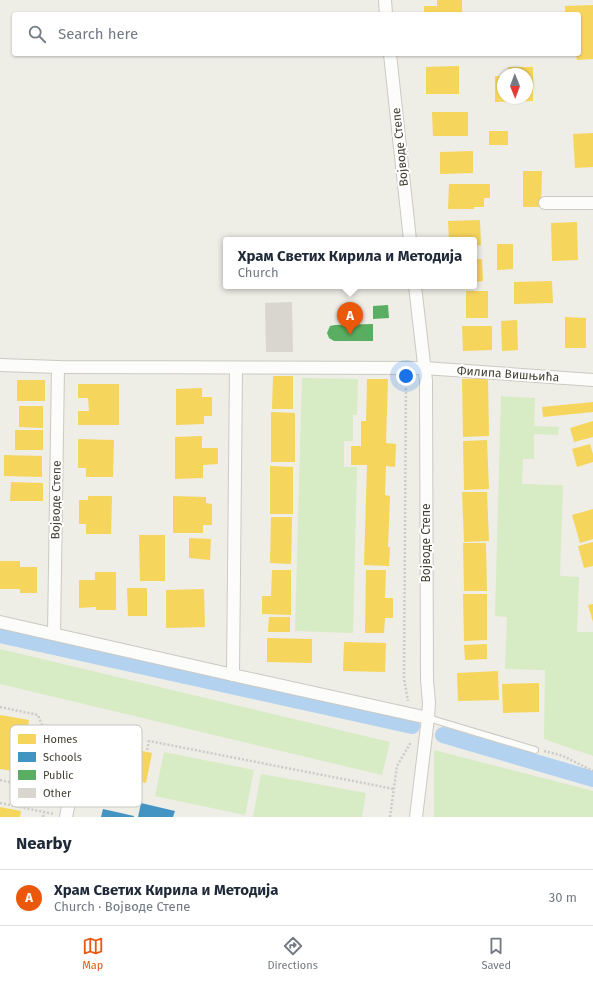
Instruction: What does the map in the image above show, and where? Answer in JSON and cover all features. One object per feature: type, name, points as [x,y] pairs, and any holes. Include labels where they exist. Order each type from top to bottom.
[{"type":"street","points":[[385,0],[386,12]]},
{"type":"street","name":"Војводе Степе","points":[[390,56],[410,237]]},
{"type":"street","points":[[545,204],[593,203]]},
{"type":"street","name":"Војводе Степе","points":[[415,289],[426,381],[427,672],[429,703],[416,817]]},
{"type":"street","points":[[0,365],[58,367],[424,368]]},
{"type":"street","name":"Војводе Степе","points":[[54,634],[58,367]]},
{"type":"street","points":[[233,675],[236,368]]},
{"type":"street","name":"Филипа Вишњића","points":[[424,368],[593,380]]},
{"type":"street","points":[[0,622],[428,718]]},
{"type":"street","points":[[66,817],[68,807]]},
{"type":"lane","points":[[428,718],[535,750]]},
{"type":"path","points":[[413,715],[404,679],[406,381],[426,381]]},
{"type":"path","points":[[0,707],[38,715],[42,725]]},
{"type":"path","points":[[390,817],[397,766],[412,739],[425,741]]},
{"type":"path","points":[[147,750],[149,741],[394,789]]},
{"type":"path","points":[[535,750],[563,756],[593,771]]},
{"type":"path","points":[[0,780],[10,782]]},
{"type":"path","points":[[0,803],[10,805]]},
{"type":"path","points":[[18,807],[66,817]]},
{"type":"path","points":[[43,817],[44,812]]},
{"type":"green space","points":[[302,378],[358,379],[357,415],[353,415],[353,441],[344,441],[344,467],[357,467],[353,633],[295,631]]},
{"type":"green space","points":[[501,396],[535,398],[534,426],[559,427],[558,435],[534,434],[534,459],[523,459],[522,484],[563,485],[560,576],[579,577],[577,632],[593,632],[593,756],[544,739],[545,670],[505,669],[507,617],[495,616]]},
{"type":"green space","points":[[0,649],[390,742],[382,775],[0,684]]},
{"type":"green space","points":[[434,750],[593,791],[593,817],[434,817]]},
{"type":"green space","points":[[164,752],[254,770],[245,815],[155,796]]},
{"type":"green space","points":[[261,774],[366,793],[362,817],[253,817]]},
{"type":"building: Homes","points":[[437,0],[462,0],[462,12],[424,12],[424,6],[437,6]]},
{"type":"building: Homes","points":[[593,5],[593,59],[577,60],[576,56],[581,56],[581,12],[565,12],[565,6]]},
{"type":"building: Homes","points":[[459,66],[459,94],[426,94],[426,67]]},
{"type":"building: Homes","points":[[508,67],[533,67],[533,68]]},
{"type":"building: Homes","points":[[495,76],[497,76],[497,102],[495,102]]},
{"type":"building: Homes","points":[[432,112],[468,112],[468,136],[433,136]]},
{"type":"building: Homes","points":[[489,131],[508,131],[508,145],[489,145]]},
{"type":"building: Homes","points":[[593,133],[593,167],[575,168],[573,134]]},
{"type":"building: Homes","points":[[473,151],[473,173],[440,174],[440,152]]},
{"type":"building: Homes","points":[[523,171],[542,171],[541,207],[523,207]]},
{"type":"building: Homes","points":[[449,184],[490,184],[490,198],[484,198],[484,207],[474,207],[474,209],[448,209]]},
{"type":"building: Homes","points":[[480,220],[481,245],[477,246],[477,237],[449,237],[448,221]]},
{"type":"building: Homes","points":[[577,222],[578,260],[552,261],[551,223]]},
{"type":"building: Homes","points":[[497,244],[513,244],[513,269],[497,270]]},
{"type":"building: Homes","points":[[477,259],[482,259],[483,281],[477,282]]},
{"type":"building: Homes","points":[[552,281],[553,303],[514,304],[514,282]]},
{"type":"building: Homes","points":[[466,291],[488,291],[488,318],[466,318]]},
{"type":"building: Homes","points":[[565,317],[586,318],[586,348],[565,348]]},
{"type":"building: Homes","points":[[517,320],[518,350],[502,351],[501,321]]},
{"type":"building: Homes","points":[[462,326],[492,326],[492,350],[463,351]]},
{"type":"building: Homes","points":[[273,376],[293,376],[293,409],[272,409]]},
{"type":"building: Homes","points":[[488,378],[489,436],[463,437],[462,379]]},
{"type":"building: Homes","points":[[367,379],[388,379],[386,443],[396,444],[395,467],[386,466],[385,495],[390,496],[388,547],[390,547],[389,566],[364,565],[367,465],[351,465],[351,446],[361,446],[361,421],[366,421]]},
{"type":"building: Homes","points":[[17,380],[45,380],[45,401],[17,401]]},
{"type":"building: Homes","points":[[78,384],[119,384],[119,425],[78,425],[78,411],[89,411],[88,398],[78,398]]},
{"type":"building: Homes","points":[[202,388],[202,397],[212,397],[212,416],[204,416],[204,424],[176,425],[176,389]]},
{"type":"building: Homes","points":[[593,402],[593,412],[543,417],[542,407]]},
{"type":"building: Homes","points":[[19,406],[43,406],[43,428],[19,427]]},
{"type":"building: Homes","points":[[271,412],[295,413],[295,462],[271,462]]},
{"type":"building: Homes","points":[[593,421],[593,437],[574,442],[570,428]]},
{"type":"building: Homes","points":[[15,430],[43,430],[43,450],[15,450]]},
{"type":"building: Homes","points":[[202,436],[202,448],[218,448],[218,464],[203,465],[203,478],[175,479],[175,437]]},
{"type":"building: Homes","points":[[78,439],[114,440],[113,477],[86,477],[86,468],[78,468]]},
{"type":"building: Homes","points":[[487,440],[489,489],[464,490],[463,441]]},
{"type":"building: Homes","points":[[590,444],[593,454],[593,462],[577,467],[572,449]]},
{"type":"building: Homes","points":[[4,455],[42,456],[42,477],[4,476]]},
{"type":"building: Homes","points":[[270,466],[293,467],[293,514],[270,514]]},
{"type":"building: Homes","points":[[11,482],[43,483],[43,501],[10,501]]},
{"type":"building: Homes","points":[[462,492],[487,492],[489,541],[464,542]]},
{"type":"building: Homes","points":[[88,496],[112,496],[111,534],[86,534],[86,524],[79,524],[79,500],[88,500]]},
{"type":"building: Homes","points":[[173,496],[206,497],[206,503],[212,504],[212,525],[203,525],[203,533],[173,533]]},
{"type":"building: Homes","points":[[593,509],[593,539],[580,543],[572,515]]},
{"type":"building: Homes","points":[[271,517],[292,517],[291,564],[270,563]]},
{"type":"building: Homes","points":[[139,535],[165,535],[165,581],[140,581]]},
{"type":"building: Homes","points":[[189,538],[211,539],[210,560],[189,558]]},
{"type":"building: Homes","points":[[593,542],[593,566],[584,568],[578,546]]},
{"type":"building: Homes","points":[[463,543],[486,543],[487,591],[464,591]]},
{"type":"building: Homes","points":[[0,561],[20,561],[20,567],[37,567],[37,593],[20,593],[20,589],[0,589]]},
{"type":"building: Homes","points":[[272,570],[291,570],[291,615],[262,614],[262,596],[271,596]]},
{"type":"building: Homes","points":[[366,570],[386,570],[385,598],[393,598],[393,618],[385,618],[384,633],[365,633]]},
{"type":"building: Homes","points":[[95,572],[116,572],[116,610],[96,610],[96,607],[79,608],[79,580],[95,580]]},
{"type":"building: Homes","points":[[127,588],[147,588],[147,616],[128,616]]},
{"type":"building: Homes","points":[[204,589],[205,627],[166,628],[166,590]]},
{"type":"building: Homes","points":[[463,594],[487,594],[487,640],[464,641]]},
{"type":"building: Homes","points":[[593,604],[593,622],[588,605]]},
{"type":"building: Homes","points":[[269,617],[290,617],[290,632],[268,632]]},
{"type":"building: Homes","points":[[267,638],[312,639],[312,663],[267,662]]},
{"type":"building: Homes","points":[[344,642],[386,643],[385,672],[343,671]]},
{"type":"building: Homes","points":[[487,644],[487,659],[465,660],[464,645]]},
{"type":"building: Homes","points":[[498,671],[499,700],[458,701],[457,673]]},
{"type":"building: Homes","points":[[539,683],[539,712],[503,713],[502,684]]},
{"type":"building: Homes","points":[[0,715],[29,720],[28,725],[10,725],[10,771],[0,769]]},
{"type":"building: Homes","points":[[142,751],[152,753],[146,783],[142,782]]},
{"type":"building: Homes","points":[[0,807],[21,811],[20,817],[0,817]]},
{"type":"building: Schools","points":[[142,803],[175,811],[173,817],[138,817]]},
{"type":"building: Schools","points":[[103,809],[134,816],[134,817],[101,817]]},
{"type":"building: Public","points":[[388,305],[389,318],[373,319],[373,306]]},
{"type":"building: Public","points":[[373,324],[373,341],[334,341],[329,338],[327,333],[330,326],[335,325]]},
{"type":"building: Other","points":[[292,302],[293,352],[266,352],[265,303]]},
{"type":"waterway","points":[[0,635],[412,726]]},
{"type":"waterway","points":[[443,735],[593,779]]},
{"type":"place","name":"Храм Светих Кирила и Методија","points":[[350,335]]}]
